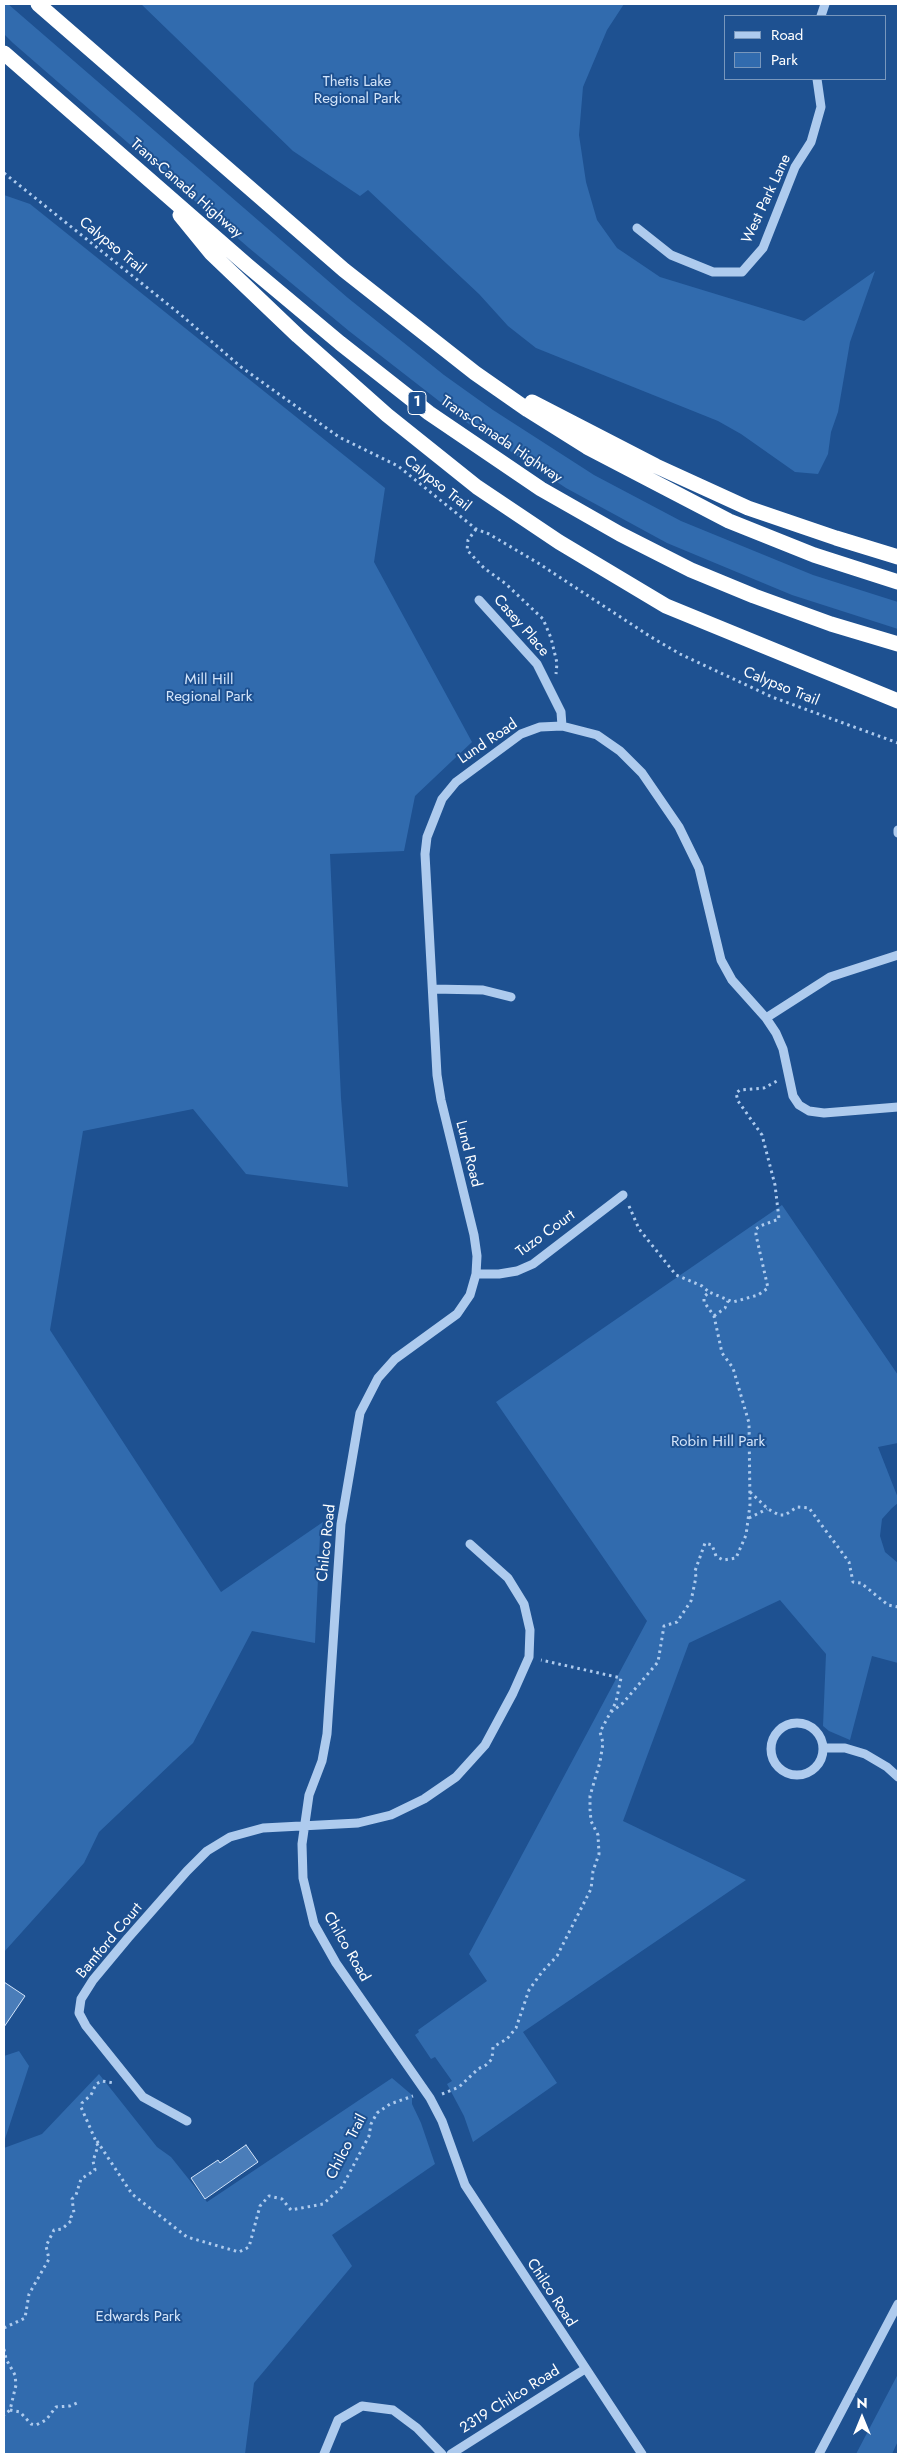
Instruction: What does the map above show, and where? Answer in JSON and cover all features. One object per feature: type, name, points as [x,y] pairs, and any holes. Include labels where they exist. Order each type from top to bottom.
[{"type":"highway","points":[[38,4],[344,270],[475,373],[587,448],[729,521],[814,555],[898,582]]},
{"type":"highway","name":"Trans-Canada Highway","points":[[4,53],[248,266],[362,361],[429,413],[541,489],[620,534],[692,570],[754,596],[831,624],[898,644]]},
{"type":"highway","points":[[152,181],[210,253],[298,336],[387,415],[477,487],[559,542],[666,606],[898,701]]},
{"type":"highway","points":[[475,373],[656,466],[748,508],[898,557]]},
{"type":"street","name":"West Park Lane","points":[[637,228],[671,255],[713,272],[742,272],[763,248],[795,167],[811,142],[821,107],[817,80]]},
{"type":"street","name":"Casey Place","points":[[479,600],[528,652],[548,685],[561,712],[562,726]]},
{"type":"street","name":"Lund Road","points":[[476,1274],[478,1256],[441,1100],[433,989],[426,854],[427,837],[434,816],[456,782],[486,757],[521,734],[540,727],[562,726],[597,735],[620,751],[642,773],[679,827],[699,868],[720,960],[732,980],[766,1018],[783,1049],[793,1096],[799,1105],[809,1111],[824,1113],[898,1107]]},
{"type":"street","points":[[766,1018],[830,978],[898,955]]},
{"type":"street","points":[[433,989],[483,990],[512,997]]},
{"type":"street","name":"Tuzo Court","points":[[476,1274],[499,1274],[517,1271],[533,1264],[624,1195]]},
{"type":"street","name":"Chilco Road","points":[[476,1274],[470,1295],[457,1314],[395,1359],[378,1378],[360,1413],[340,1524],[327,1734],[322,1761],[309,1795],[304,1826],[303,1878],[314,1924],[336,1963],[430,2098],[442,2121],[465,2186],[584,2369],[642,2454]]},
{"type":"street","name":"Bamford Court","points":[[187,2121],[143,2097],[86,2026],[80,2013],[81,1999],[128,1938],[207,1851],[230,1837],[264,1828],[358,1823],[391,1815],[424,1799],[456,1777],[485,1745],[513,1694],[529,1657],[530,1630],[524,1604],[508,1578],[470,1544]]},
{"type":"street","points":[[790,1724],[802,1724],[813,1728],[820,1737],[824,1748],[822,1760],[815,1769],[804,1775],[792,1776],[782,1771],[774,1762],[771,1750],[773,1739],[780,1729],[790,1724]]},
{"type":"street","points":[[824,1748],[845,1748],[865,1754],[887,1767],[898,1777]]},
{"type":"street","points":[[819,2454],[898,2304]]},
{"type":"street","name":"2319 Chilco Road","points":[[450,2454],[584,2369]]},
{"type":"street","points":[[324,2454],[338,2420],[362,2406],[393,2410],[417,2428],[442,2454]]},
{"type":"path","name":"Calypso Trail","points":[[4,173],[180,314],[241,367],[338,437],[398,466],[476,529],[489,534],[538,563],[650,637],[680,654],[772,697],[898,743]]},
{"type":"path","points":[[476,529],[468,540],[467,550],[484,568],[534,610],[546,624],[557,672],[548,685]]},
{"type":"path","points":[[624,1195],[639,1229],[676,1275],[702,1286],[728,1301],[747,1299],[768,1288],[756,1229],[779,1219],[772,1170],[762,1135],[738,1101],[736,1093],[740,1090],[757,1090],[775,1082],[789,1079]]},
{"type":"path","points":[[611,1712],[624,1703],[658,1662],[664,1626],[677,1622],[691,1601],[696,1577],[695,1571],[705,1543],[712,1545],[716,1556],[723,1560],[736,1558],[744,1541],[749,1518],[750,1491],[748,1418],[733,1368],[722,1353],[714,1316],[704,1302],[704,1297],[710,1292]]},
{"type":"path","points":[[714,1316],[725,1308],[728,1301]]},
{"type":"path","points":[[750,1491],[768,1509],[785,1515],[797,1507],[809,1508],[829,1532],[837,1548],[844,1554],[853,1582],[861,1583],[888,1605],[898,1607]]},
{"type":"path","points":[[749,1518],[768,1509]]},
{"type":"path","points":[[442,2094],[460,2087],[478,2069],[486,2065],[492,2059],[493,2047],[507,2039],[516,2028],[529,1990],[542,1972],[558,1956],[592,1889],[593,1871],[599,1854],[598,1835],[592,1821],[590,1809],[590,1796],[600,1762],[603,1743],[600,1732],[619,1694],[620,1678],[537,1659]]},
{"type":"path","points":[[4,2328],[25,2318],[29,2294],[49,2259],[46,2246],[54,2230],[62,2229],[72,2220],[71,2217],[74,2213],[72,2199],[76,2195],[81,2180],[95,2170],[93,2161],[98,2151],[97,2141],[82,2104],[91,2095],[96,2084],[114,2083]]},
{"type":"path","name":"Chilco Trail","points":[[97,2141],[132,2194],[187,2237],[239,2252],[249,2247],[260,2206],[269,2196],[282,2199],[291,2210],[322,2204],[342,2187],[369,2136],[370,2124],[377,2113],[390,2104],[412,2095],[415,2100]]},
{"type":"path","points":[[4,2349],[5,2360],[15,2375],[16,2385],[10,2410],[4,2415]]},
{"type":"path","points":[[10,2410],[25,2415],[31,2424],[36,2425],[46,2420],[56,2407],[70,2406],[79,2402]]},
{"type":"green space","points":[[4,4],[8,4],[348,298],[444,375],[493,410],[594,475],[681,521],[813,575],[898,602],[898,629],[792,595],[667,543],[566,488],[466,422],[349,331],[249,248],[13,43],[4,34]]},
{"type":"green space","name":"Thetis Lake Regional Park","points":[[141,4],[624,4],[607,30],[583,87],[579,135],[586,182],[597,220],[617,248],[660,277],[804,321],[875,271],[850,342],[838,412],[831,432],[828,454],[818,474],[795,472],[741,434],[718,421],[536,348],[508,326],[479,294],[368,190],[360,196],[293,151]]},
{"type":"green space","name":"Mill Hill Regional Park","points":[[4,195],[30,204],[385,488],[374,562],[472,742],[415,796],[404,851],[330,854],[341,1098],[348,1187],[246,1174],[193,1109],[83,1131],[50,1330],[221,1592],[323,1522],[320,1536],[315,1643],[252,1631],[193,1743],[99,1832],[84,1863],[4,1952]]},
{"type":"green space","name":"Robin Hill Park","points":[[782,1205],[898,1375],[898,1443],[878,1447],[898,1498],[898,1503],[882,1519],[880,1536],[885,1552],[898,1563],[898,1663],[872,1656],[850,1740],[829,1731],[823,1726],[826,1654],[780,1600],[689,1643],[623,1821],[746,1880],[523,2032],[557,2083],[473,2142],[464,2116],[447,2084],[452,2081],[435,2057],[431,2059],[415,2035],[419,2032],[418,2030],[487,1981],[469,1954],[647,1621],[496,1402]]},
{"type":"green space","points":[[19,2051],[29,2066],[4,2142],[4,2056]]},
{"type":"green space","name":"Edwards Park","points":[[99,2074],[157,2147],[171,2157],[207,2202],[392,2078],[412,2095],[412,2104],[421,2123],[435,2164],[332,2235],[352,2266],[254,2383],[245,2454],[4,2454],[4,2148],[42,2134]]},
{"type":"green space","points":[[898,2374],[898,2441],[892,2454],[856,2454]]},
{"type":"building","points":[[4,1982],[25,1996],[4,2027]]},
{"type":"building","points":[[246,2145],[258,2162],[205,2199],[191,2178],[218,2160],[220,2163]]}]
